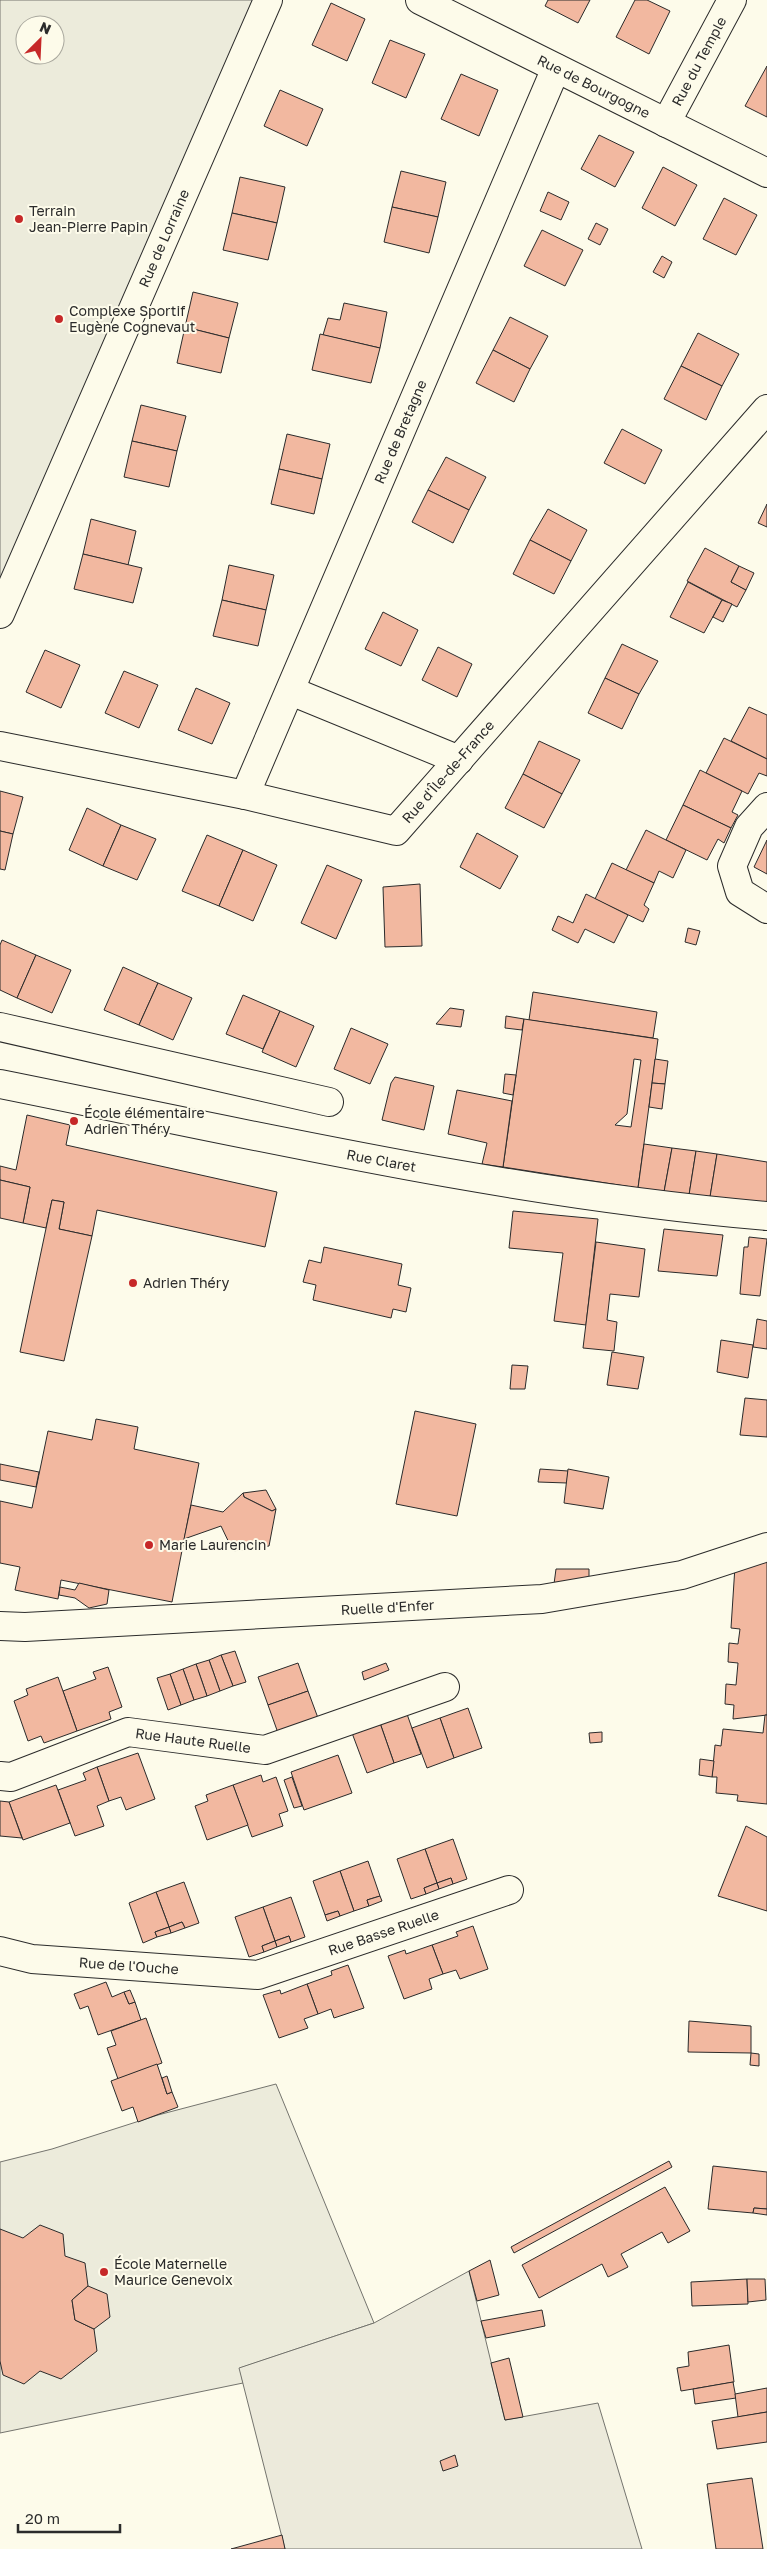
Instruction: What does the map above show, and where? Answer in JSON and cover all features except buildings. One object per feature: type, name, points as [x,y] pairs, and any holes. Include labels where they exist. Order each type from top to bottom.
[{"type":"street","name":"Rue de Lorraine","points":[[0,614],[268,0]]},
{"type":"street","name":"Rue de Bourgogne","points":[[420,0],[767,173]]},
{"type":"street","name":"Rue du Temple","points":[[666,123],[732,0]]},
{"type":"street","name":"Rue de Bretagne","points":[[246,795],[556,68]]},
{"type":"street","name":"Rue d'Île-de-France","points":[[0,746],[246,795],[396,831],[767,409]]},
{"type":"street","points":[[291,691],[459,760]]},
{"type":"street","points":[[767,807],[749,826],[732,866],[740,892],[767,909]]},
{"type":"street","points":[[0,1027],[329,1102]]},
{"type":"street","name":"Rue Claret","points":[[0,1084],[385,1161],[533,1186],[722,1212],[767,1216]]},
{"type":"street","name":"Ruelle d'Enfer","points":[[0,1626],[26,1627],[542,1599],[682,1575],[767,1547]]},
{"type":"street","name":"Rue Haute Ruelle","points":[[0,1776],[11,1777],[128,1732],[265,1750],[445,1687]]},
{"type":"street","name":"Rue Basse Ruelle","points":[[258,1974],[508,1890]]},
{"type":"street","name":"Rue de l'Ouche","points":[[0,1951],[32,1958],[258,1974]]},
{"type":"shaded area","name":"Complexe Sportif Eugène Cognevaut","points":[[0,0],[259,0],[0,583]]},
{"type":"shaded area","name":"École Maternelle Maurice Genevoix","points":[[276,2084],[374,2323],[240,2368],[243,2383],[0,2433],[0,2162],[52,2149],[158,2115]]},
{"type":"shaded area","points":[[469,2271],[505,2420],[598,2403],[642,2549],[285,2549],[239,2368],[374,2323]]},
{"type":"place","name":"Terrain Jean-Pierre Papin","points":[[19,219]]},
{"type":"place","name":"Complexe Sportif Eugène Cognevaut","points":[[59,319]]},
{"type":"place","name":"École élémentaire Adrien Théry","points":[[74,1121]]},
{"type":"place","name":"Adrien Théry","points":[[133,1283]]},
{"type":"place","name":"Marie Laurencin","points":[[149,1545]]},
{"type":"place","name":"École Maternelle Maurice Genevoix","points":[[104,2272]]}]
